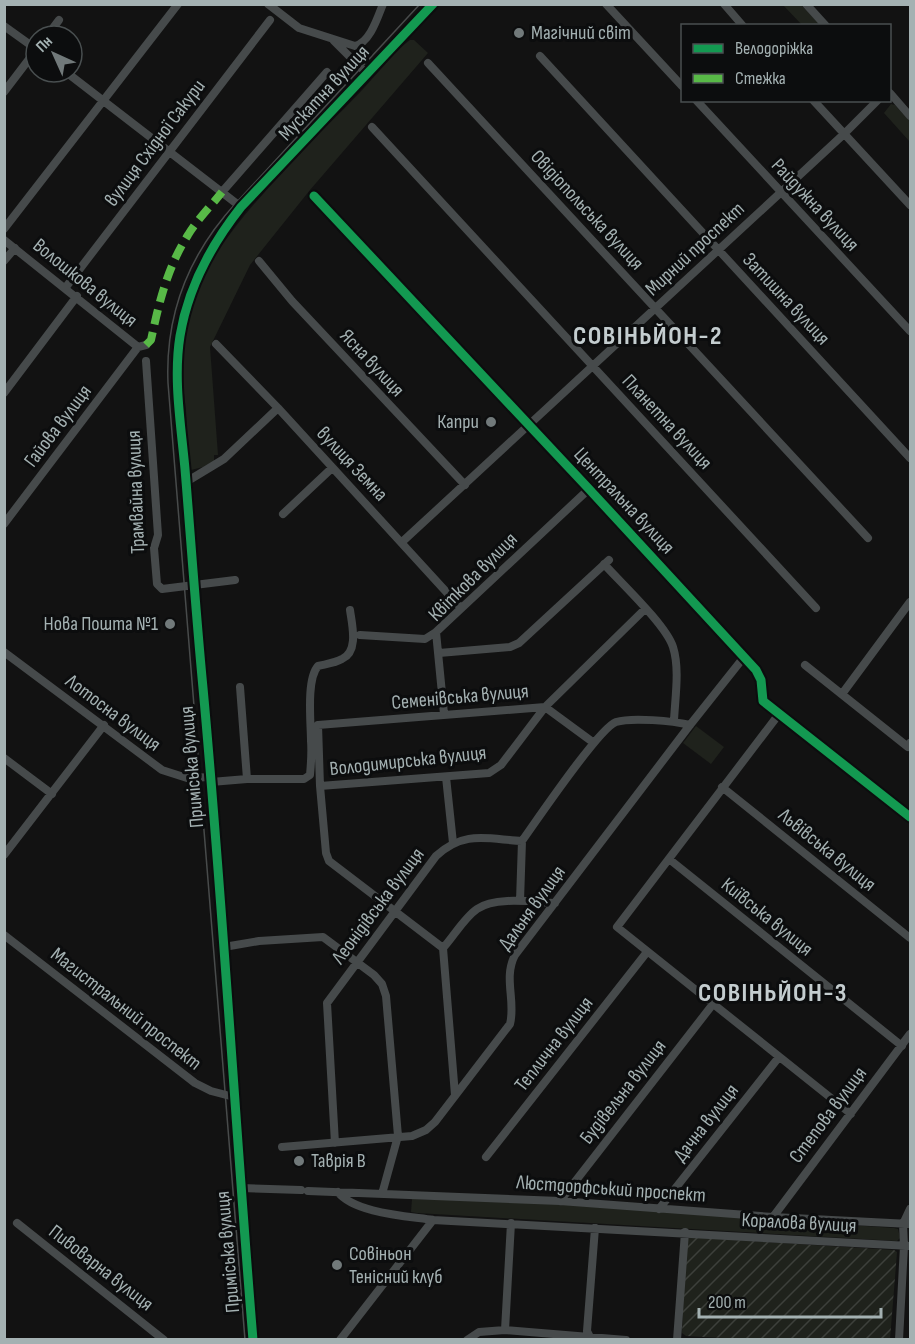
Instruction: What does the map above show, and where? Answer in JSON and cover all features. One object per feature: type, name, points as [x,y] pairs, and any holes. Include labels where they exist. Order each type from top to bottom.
[{"type":"street","points":[[4,229],[178,4]]},
{"type":"street","points":[[271,5],[299,28],[333,41],[355,46],[366,40],[382,4]]},
{"type":"street","name":"Мускатна вулиця","points":[[241,207],[432,4]]},
{"type":"street","points":[[606,4],[681,85]]},
{"type":"street","points":[[724,4],[741,24]]},
{"type":"street","points":[[806,4],[824,24]]},
{"type":"street","points":[[55,24],[58,20]]},
{"type":"street","name":"вулиця Східної Сакури","points":[[66,287],[270,20]]},
{"type":"street","points":[[4,26],[24,41]]},
{"type":"street","points":[[333,41],[367,74]]},
{"type":"street","name":"Затишна вулиця","points":[[540,56],[910,458]]},
{"type":"street","name":"Овідіопольська вулиця","points":[[428,63],[868,538]]},
{"type":"street","points":[[4,92],[24,66]]},
{"type":"street","points":[[222,192],[327,72]]},
{"type":"street","points":[[82,84],[241,207]]},
{"type":"street","points":[[891,94],[910,116]]},
{"type":"street","name":"Райдужна вулиця","points":[[698,102],[910,331]]},
{"type":"street","points":[[815,102],[910,206]]},
{"type":"street","name":"Мирний проспект","points":[[402,542],[876,102]]},
{"type":"street","name":"Планетна вулиця","points":[[372,127],[816,608]]},
{"type":"street","name":"Центральна вулиця","points":[[314,196],[744,657],[760,675],[763,701],[910,818]]},
{"type":"street","name":"Приміська вулиця","points":[[241,207],[223,230],[200,271],[189,299],[180,336],[178,387],[211,779],[253,1340]]},
{"type":"street","name":"Волошкова вулиця","points":[[4,240],[142,346]]},
{"type":"street","points":[[4,261],[15,248]]},
{"type":"street","name":"Ясна вулиця","points":[[259,261],[292,301],[465,485]]},
{"type":"street","points":[[4,393],[77,296]]},
{"type":"street","name":"вулиця Земна","points":[[216,344],[278,408],[461,608]]},
{"type":"street","name":"Гайова вулиця","points":[[4,524],[142,346]]},
{"type":"street","name":"Трамвайна вулиця","points":[[146,361],[158,534],[154,548],[157,584],[162,589],[194,586]]},
{"type":"street","points":[[186,482],[224,459],[278,408]]},
{"type":"street","points":[[283,514],[332,468]]},
{"type":"street","name":"Квіткова вулиця","points":[[444,714],[440,653],[436,632],[589,489]]},
{"type":"street","points":[[440,653],[510,647],[519,643],[606,562],[665,632],[673,648],[674,721]]},
{"type":"street","points":[[194,586],[234,580]]},
{"type":"street","points":[[842,693],[910,602]]},
{"type":"street","name":"Володимирська вулиця","points":[[320,786],[489,773],[498,769],[545,707],[645,609]]},
{"type":"street","name":"Лотосна вулиця","points":[[4,652],[162,770],[187,778],[304,779],[310,775],[309,706],[314,673],[318,666],[341,660],[349,652],[353,637],[350,610]]},
{"type":"street","points":[[360,635],[424,639],[436,632]]},
{"type":"street","name":"Дальня вулиця","points":[[282,1147],[412,1136],[426,1130],[435,1122],[510,1024],[512,1017],[509,976],[511,963],[690,724],[744,657]]},
{"type":"street","points":[[805,665],[909,745]]},
{"type":"street","points":[[240,687],[247,778]]},
{"type":"street","name":"Семенівська вулиця","points":[[320,786],[318,725],[545,707],[594,743]]},
{"type":"street","points":[[779,714],[617,927],[851,1114]]},
{"type":"street","points":[[520,901],[522,841],[608,727],[618,722],[674,721],[690,724]]},
{"type":"street","points":[[4,855],[104,725]]},
{"type":"street","points":[[4,758],[52,794]]},
{"type":"street","points":[[446,777],[453,843]]},
{"type":"street","points":[[320,786],[326,853],[329,861],[443,948]]},
{"type":"street","name":"Львівська вулиця","points":[[722,787],[910,938]]},
{"type":"street","name":"Леонідівська вулиця","points":[[335,1143],[326,1008],[329,998],[436,856],[453,843],[468,838],[522,841]]},
{"type":"street","name":"Київська вулиця","points":[[669,859],[902,1046]]},
{"type":"street","points":[[456,1095],[443,948],[478,908],[494,903],[520,901],[555,903]]},
{"type":"street","name":"Магистральний проспект","points":[[4,935],[195,1083],[211,1091],[234,1097]]},
{"type":"street","points":[[224,947],[259,941],[318,937],[328,940],[378,979],[387,996],[398,1136],[382,1194]]},
{"type":"street","name":"Теплична вулиця","points":[[486,1157],[647,952]]},
{"type":"street","name":"Будівельна вулиця","points":[[560,1201],[713,1004]]},
{"type":"street","name":"Степова вулиця","points":[[773,1217],[910,1034]]},
{"type":"street","name":"Дачна вулиця","points":[[659,1209],[779,1057]]},
{"type":"street","name":"Люстдорфський проспект","points":[[241,1188],[560,1201],[773,1217],[907,1224]]},
{"type":"street","name":"Коралова вулиця","points":[[338,1192],[345,1200],[364,1207],[433,1220],[685,1232],[907,1246]]},
{"type":"street","points":[[899,1340],[910,1209]]},
{"type":"street","points":[[340,1340],[433,1220]]},
{"type":"street","name":"Пивоварна вулиця","points":[[17,1223],[164,1340]]},
{"type":"street","points":[[505,1330],[511,1223]]},
{"type":"street","points":[[591,1338],[587,1331],[595,1228]]},
{"type":"street","points":[[677,1340],[685,1232]]},
{"type":"street","points":[[466,1340],[479,1332],[505,1330],[626,1340]]},
{"type":"shaded area","points":[[783,5],[801,5],[820,24],[801,24]]},
{"type":"shaded area","points":[[410,40],[414,40],[428,53],[310,190],[250,265],[210,347],[218,455],[214,455],[214,461],[191,470],[182,381],[182,351],[187,319],[212,261],[230,234],[271,185],[395,53]]},
{"type":"shaded area","points":[[891,104],[895,105],[910,121],[910,142],[884,113]]},
{"type":"shaded area","points":[[696,726],[724,747],[711,764],[683,743]]},
{"type":"shaded area","points":[[412,1199],[526,1202],[894,1228],[898,1229],[900,1238],[897,1241],[417,1213],[411,1212]]},
{"type":"shaded area","points":[[689,1237],[894,1250],[897,1252],[890,1339],[742,1339],[686,1336],[682,1333],[686,1242]]},
{"type":"tram line","points":[[245,1340],[168,383],[171,333],[183,286],[193,264],[219,223],[420,4]]},
{"type":"marked path","points":[[146,345],[151,340],[174,260],[188,235],[222,192]]},
{"type":"cycle path","points":[[253,1340],[217,851],[178,402],[177,369],[180,336],[189,301],[202,267],[220,236],[241,207],[433,4]]},
{"type":"cycle path","points":[[314,196],[756,670],[761,680],[763,701],[910,817]]},
{"type":"place","name":"Магічний світ","points":[[519,33]]},
{"type":"place","name":"Капри","points":[[491,422]]},
{"type":"place","name":"Нова Пошта №1","points":[[170,624]]},
{"type":"place","name":"Таврія В","points":[[299,1161]]},
{"type":"place","name":"Совіньон Тенісний клуб","points":[[337,1265]]},
{"type":"district","name":"СОВІНЬЙОН-2","points":[[648,336]]},
{"type":"district","name":"СОВІНЬЙОН-3","points":[[773,993]]}]
